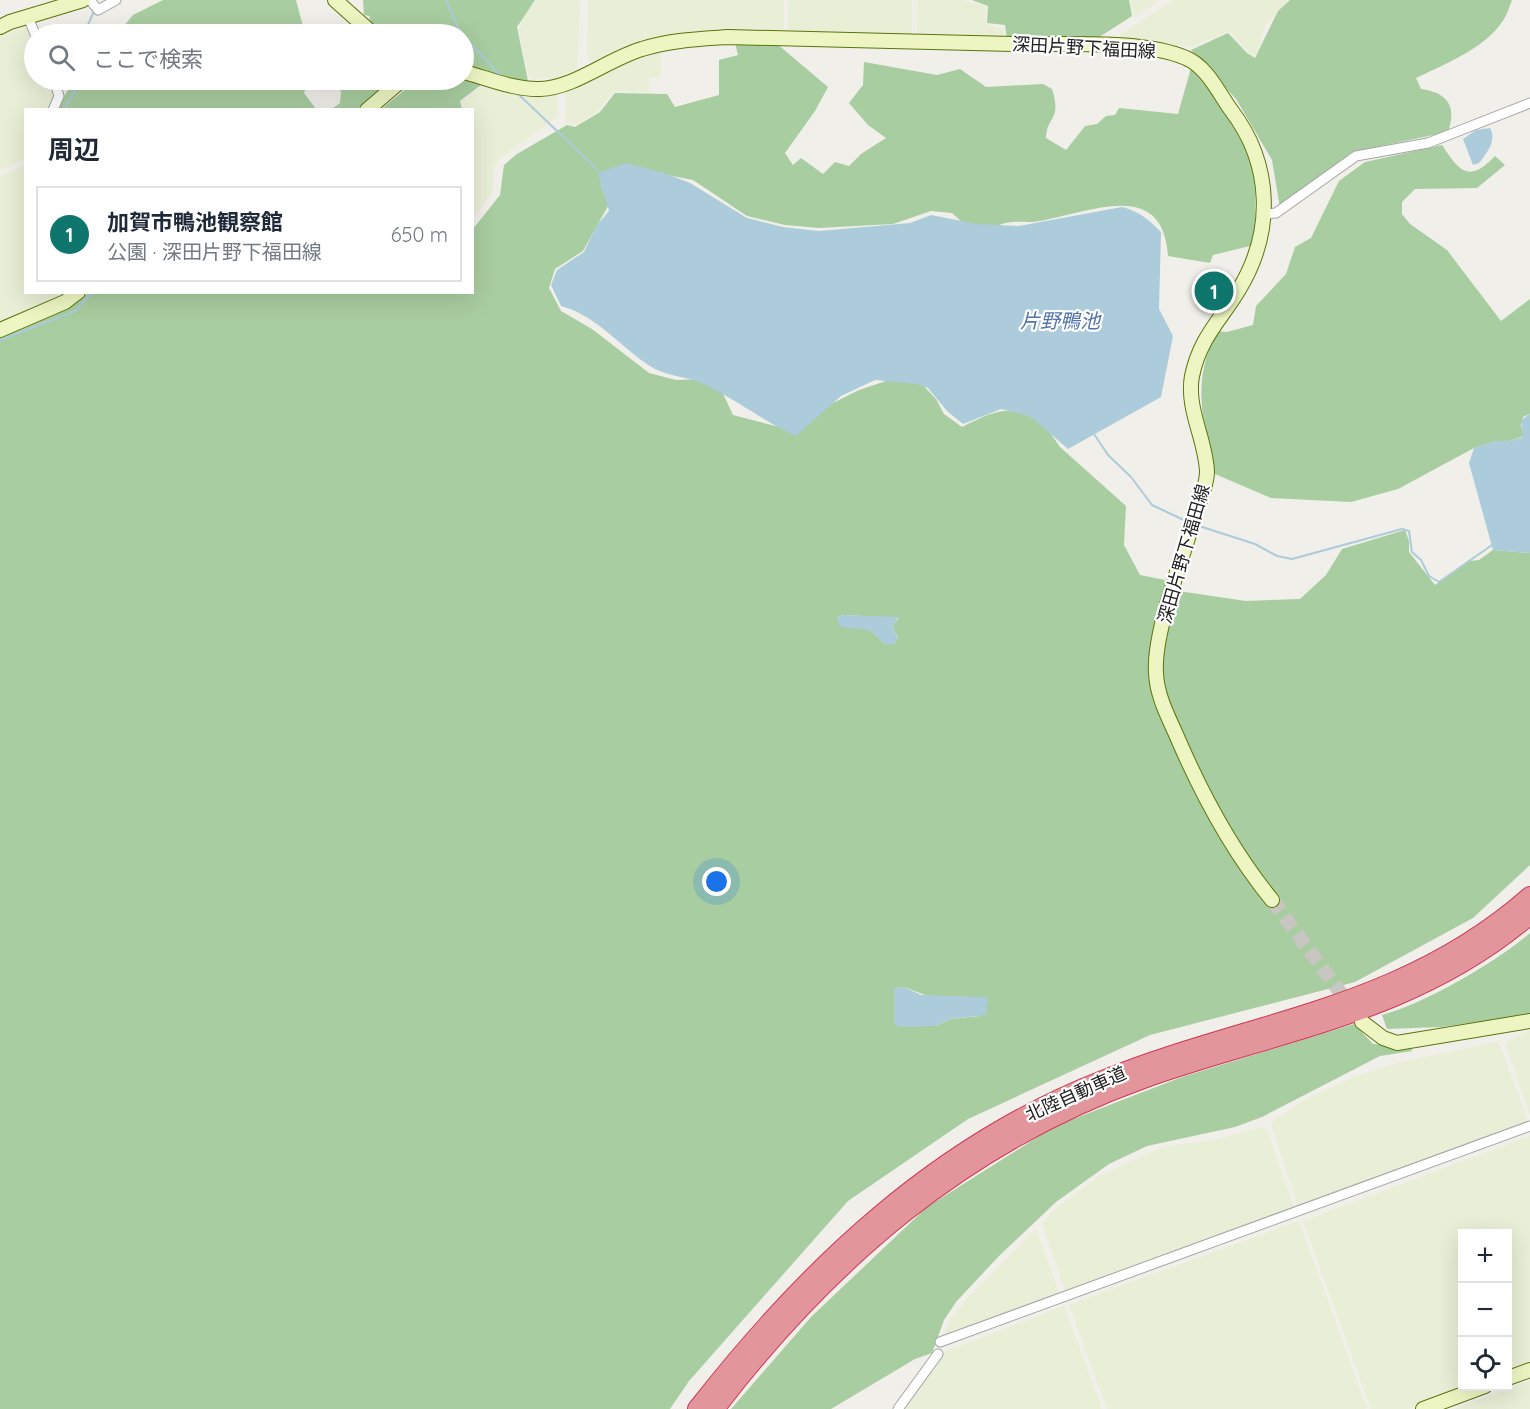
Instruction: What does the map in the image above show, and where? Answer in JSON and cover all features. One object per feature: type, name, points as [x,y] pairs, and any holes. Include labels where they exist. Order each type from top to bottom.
[{"type":"highway","name":"北陸自動車道","points":[[697,1409],[766,1324],[836,1252],[905,1193],[981,1141],[1023,1117],[1104,1079],[1371,993],[1446,956],[1481,934],[1530,896]]},
{"type":"highway","name":"北陸自動車道","points":[[715,1409],[777,1332],[844,1263],[914,1203],[989,1152],[1068,1109],[1107,1092],[1376,1006],[1457,966],[1530,915]]},
{"type":"main road","points":[[0,27],[83,0]]},
{"type":"main road","points":[[335,0],[362,24]]},
{"type":"main road","name":"深田片野下福田線","points":[[474,74],[537,90],[562,87],[584,74],[641,49],[681,40],[728,37],[1105,46],[1166,53],[1189,59],[1199,66],[1236,115],[1258,159],[1265,214],[1261,238],[1252,265],[1235,296],[1208,334],[1191,379],[1194,413],[1207,474],[1157,647],[1156,660],[1161,700],[1197,782],[1220,826],[1272,900]]},
{"type":"main road","points":[[369,108],[390,90]]},
{"type":"main road","points":[[0,330],[65,302],[75,294]]},
{"type":"main road","points":[[1362,1022],[1383,1038],[1397,1043],[1530,1021]]},
{"type":"main road","points":[[1512,1377],[1530,1370]]},
{"type":"main road","points":[[1423,1409],[1472,1391]]},
{"type":"street","points":[[83,0],[98,10],[116,0]]},
{"type":"street","points":[[28,17],[31,24]]},
{"type":"street","points":[[54,108],[59,96],[57,90]]},
{"type":"street","points":[[1265,214],[1276,213],[1356,156],[1428,142],[1530,103]]},
{"type":"street","points":[[940,1342],[1530,1126]]},
{"type":"street","points":[[898,1409],[938,1354]]},
{"type":"green space","points":[[163,0],[296,0],[302,24],[125,24],[133,15]]},
{"type":"green space","points":[[363,0],[535,0],[517,27],[528,81],[525,83],[474,70],[474,24],[369,24],[370,16],[364,15]]},
{"type":"green space","points":[[537,0],[580,0],[577,69],[556,78],[530,79],[527,70],[519,30],[525,14]]},
{"type":"green space","points":[[588,0],[784,0],[784,32],[651,41],[593,62],[587,56]]},
{"type":"green space","points":[[788,0],[912,0],[912,35],[789,33]]},
{"type":"green space","points":[[918,0],[962,0],[979,4],[986,8],[986,24],[1003,29],[1005,39],[917,36]]},
{"type":"green space","points":[[972,0],[1129,0],[1132,16],[1093,41],[1007,39],[1005,25],[987,23],[988,6]]},
{"type":"green space","points":[[1130,0],[1160,0],[1134,17]]},
{"type":"green space","points":[[1174,0],[1288,0],[1265,26],[1258,50],[1253,56],[1229,31],[1191,47],[1123,39],[1119,35]]},
{"type":"green space","points":[[1290,0],[1512,0],[1504,20],[1485,40],[1463,55],[1416,78],[1421,89],[1438,94],[1448,102],[1451,108],[1451,123],[1448,132],[1352,152],[1280,208],[1272,160],[1236,99],[1191,50],[1228,33],[1255,58],[1278,11]]},
{"type":"green space","points":[[24,27],[24,90],[54,90],[56,96],[50,108],[24,108],[24,159],[0,170],[0,36]]},
{"type":"green space","points":[[735,43],[776,43],[828,87],[815,111],[785,153],[793,165],[801,158],[823,174],[835,162],[849,166],[861,154],[886,138],[868,125],[849,103],[863,85],[864,62],[937,75],[960,69],[986,87],[1043,84],[1052,89],[1055,99],[1055,113],[1046,138],[1066,150],[1085,126],[1097,124],[1106,116],[1115,115],[1119,108],[1178,114],[1191,68],[1243,137],[1254,171],[1254,245],[1213,255],[1210,263],[1168,256],[1163,231],[1153,216],[1138,208],[1120,206],[1101,208],[1037,222],[1010,222],[985,227],[967,227],[952,213],[931,211],[893,224],[819,228],[785,225],[747,216],[693,180],[641,170],[612,199],[583,251],[555,269],[549,288],[561,311],[592,329],[649,373],[676,380],[705,379],[719,385],[733,415],[783,428],[859,390],[898,377],[920,382],[936,399],[944,414],[962,427],[998,412],[1015,411],[1038,415],[1060,447],[1126,506],[1124,545],[1140,575],[1170,581],[1178,591],[1246,601],[1300,599],[1326,575],[1342,549],[1405,530],[1409,541],[1409,552],[1435,585],[1469,561],[1479,560],[1493,550],[1530,553],[1530,865],[1473,918],[1355,982],[1150,1035],[968,1119],[848,1201],[689,1381],[670,1409],[0,1409],[0,336],[66,309],[87,294],[474,294],[474,228],[500,195],[504,165],[517,154],[567,125],[575,127],[600,112],[615,93],[667,94],[675,107],[719,95],[719,60],[738,55]],"holes":[[[844,615],[899,618],[892,626],[898,638],[885,644],[870,630],[837,617]],[[904,987],[980,1016],[950,1019],[936,1026],[920,1026],[894,1013],[894,989]]]},
{"type":"green space","points":[[661,52],[661,77],[649,78],[649,92],[614,91],[598,112],[577,124],[566,123],[566,92],[571,87],[613,66]]},
{"type":"green space","points":[[474,79],[485,82],[460,101],[462,108],[382,108],[405,90],[474,90]]},
{"type":"green space","points":[[481,87],[557,95],[559,116],[498,160],[494,166],[492,193],[474,218],[474,108],[464,108],[461,102]]},
{"type":"green space","points":[[68,90],[305,90],[304,93],[315,108],[58,108]]},
{"type":"green space","points":[[340,90],[382,90],[358,108],[333,108],[340,103]]},
{"type":"green space","points":[[1442,145],[1454,162],[1465,171],[1478,170],[1495,156],[1505,165],[1477,188],[1415,189],[1402,202],[1402,214],[1410,224],[1447,250],[1501,321],[1530,299],[1530,414],[1523,417],[1521,426],[1524,436],[1474,448],[1398,489],[1351,502],[1271,498],[1215,474],[1203,419],[1202,385],[1204,368],[1216,331],[1227,332],[1253,325],[1256,306],[1286,274],[1295,247],[1311,238],[1339,181],[1365,162]]},
{"type":"green space","points":[[24,165],[24,294],[64,294],[53,301],[0,322],[0,176]]},
{"type":"green space","points":[[1530,933],[1530,1015],[1440,1027],[1387,1029],[1382,1015],[1419,1001],[1459,981],[1498,957]]},
{"type":"green space","points":[[1354,1024],[1373,1044],[1411,1046],[1412,1051],[1380,1056],[1262,1117],[1235,1127],[1147,1146],[1109,1164],[1056,1202],[999,1256],[956,1302],[944,1320],[932,1353],[915,1359],[831,1409],[731,1409],[811,1317],[927,1207],[1055,1126],[1182,1077]]},
{"type":"green space","points":[[1530,1030],[1530,1115],[1505,1043]]},
{"type":"green space","points":[[1499,1043],[1529,1124],[1299,1208],[1272,1127],[1273,1120],[1312,1096],[1356,1076],[1402,1062]]},
{"type":"green space","points":[[1260,1127],[1267,1129],[1295,1210],[1066,1294],[1042,1224],[1050,1213],[1098,1177],[1152,1151],[1167,1146],[1215,1140]]},
{"type":"green space","points":[[1530,1136],[1530,1365],[1512,1372],[1512,1229],[1458,1229],[1459,1391],[1408,1409],[1371,1409],[1303,1221]]},
{"type":"green space","points":[[1299,1221],[1367,1409],[1107,1409],[1069,1305]]},
{"type":"green space","points":[[1036,1228],[1060,1296],[942,1340],[950,1319],[963,1303]]},
{"type":"green space","points":[[1064,1306],[1102,1409],[903,1409],[944,1352]]},
{"type":"green space","points":[[1530,1381],[1530,1409],[1454,1409],[1503,1391],[1512,1391],[1512,1388]]},
{"type":"water","points":[[1490,128],[1492,142],[1479,163],[1473,165],[1463,139],[1476,130]]},
{"type":"water","name":"片野鴨池","points":[[625,163],[664,173],[690,183],[747,218],[783,227],[819,231],[910,223],[931,215],[977,224],[1019,226],[1122,207],[1134,211],[1161,232],[1159,309],[1173,336],[1161,397],[1068,449],[1030,416],[1001,409],[963,424],[947,411],[928,388],[917,384],[875,380],[841,396],[796,436],[699,382],[655,369],[599,325],[561,306],[551,285],[557,270],[584,252],[597,225],[609,211],[599,173]]},
{"type":"water","points":[[1530,414],[1530,553],[1493,550],[1469,463],[1474,448],[1496,441],[1510,441],[1523,437],[1521,420]]},
{"type":"water","points":[[844,615],[899,617],[892,626],[898,639],[894,644],[885,644],[870,630],[840,627],[837,617]]},
{"type":"water","points":[[904,987],[921,995],[985,997],[988,1000],[986,1015],[950,1019],[936,1026],[899,1027],[894,1024],[894,989]]},
{"type":"waterway","points":[[97,7],[107,0]]},
{"type":"waterway","points":[[446,0],[457,24]]},
{"type":"waterway","points":[[88,24],[94,11]]},
{"type":"waterway","points":[[474,48],[503,78]]},
{"type":"waterway","points":[[65,108],[75,90]]},
{"type":"waterway","points":[[517,93],[594,166],[600,175]]},
{"type":"waterway","points":[[0,340],[75,311],[90,294]]},
{"type":"waterway","points":[[1094,434],[1108,455],[1131,477],[1152,505],[1188,522]]},
{"type":"waterway","points":[[1196,525],[1255,544],[1277,556],[1292,559],[1402,529],[1409,531],[1412,552],[1421,560],[1429,576],[1439,582],[1492,545]]},
{"type":"tunnel","points":[[1272,900],[1351,1007]]},
{"type":"place","name":"加賀市鴨池観察館","points":[[1214,291]]}]
